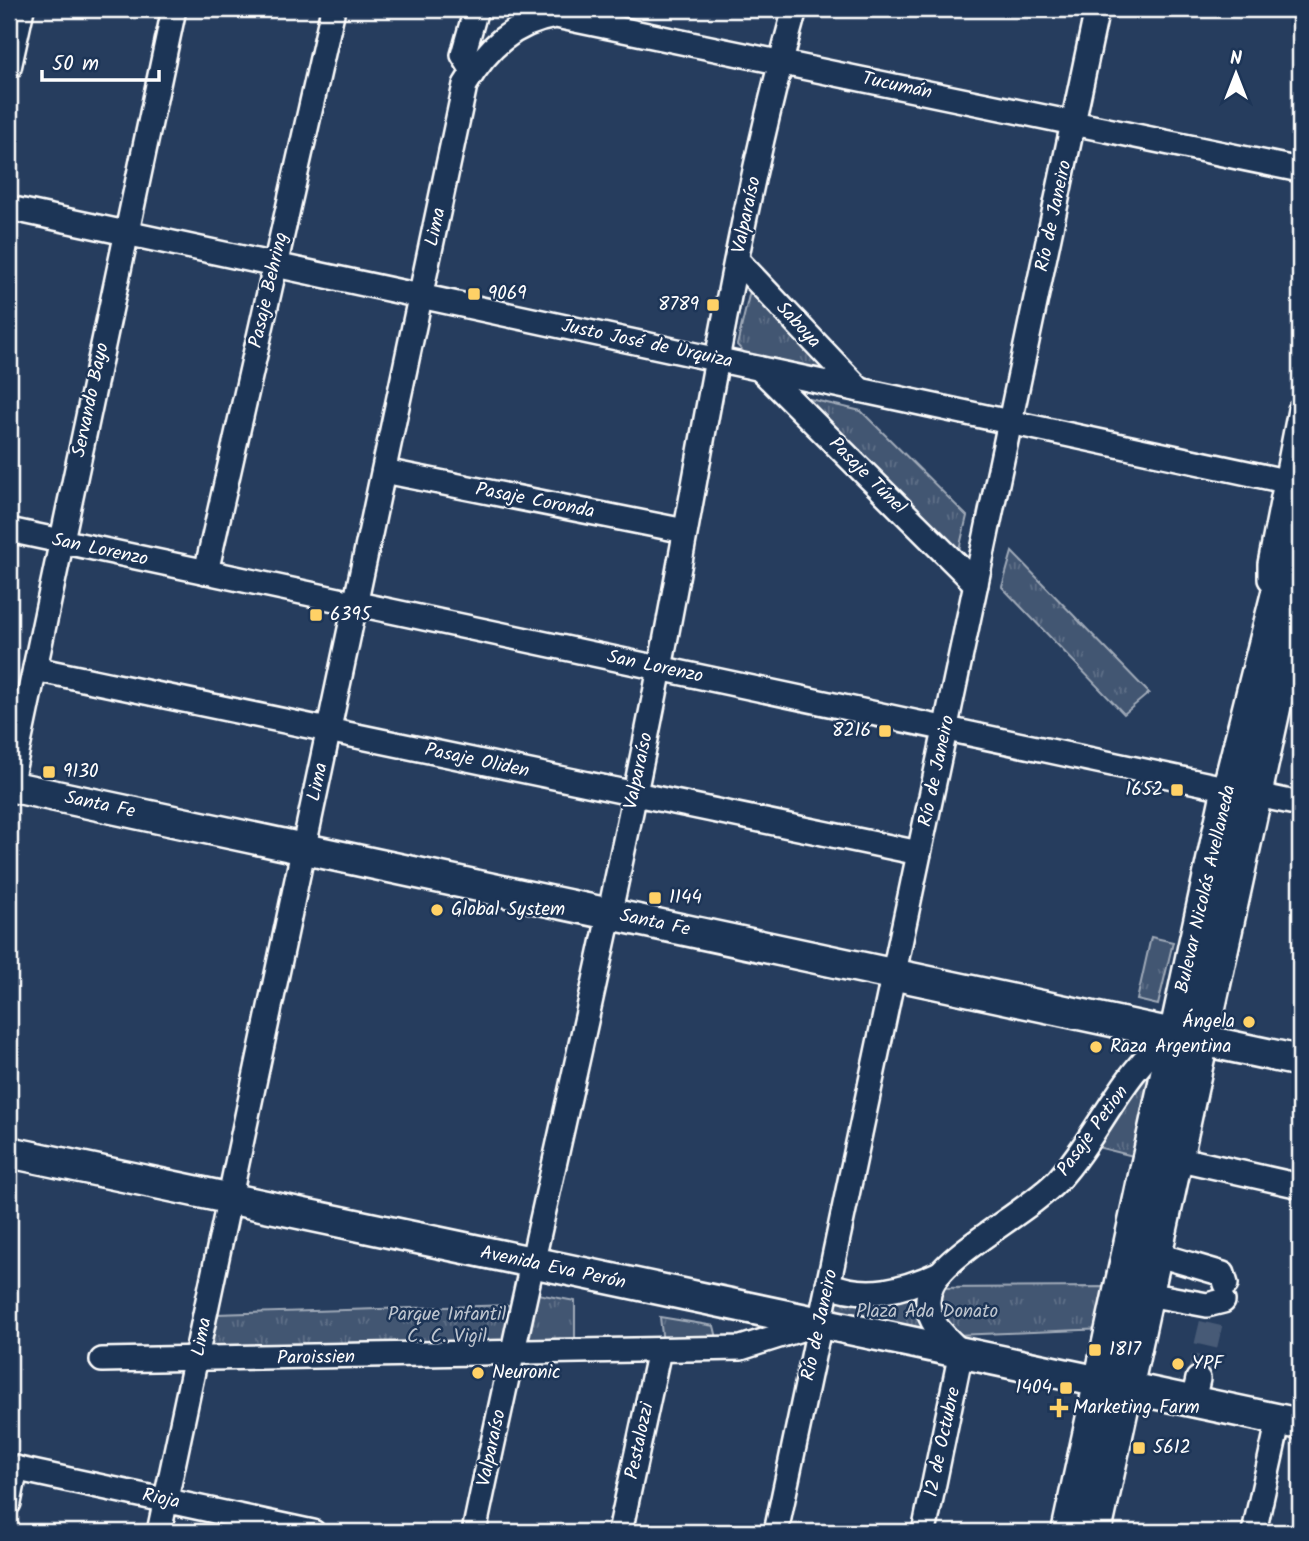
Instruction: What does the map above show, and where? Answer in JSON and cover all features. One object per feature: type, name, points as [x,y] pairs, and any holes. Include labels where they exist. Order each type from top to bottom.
[{"type":"main road","points":[[1272,618],[1289,554],[1293,491]]},
{"type":"main road","points":[[1286,664],[1300,593]]},
{"type":"main road","name":"Bulevar Nicolás Avellaneda","points":[[1096,1532],[1113,1384],[1173,1034],[1228,789],[1272,618]]},
{"type":"main road","name":"Bulevar Nicolás Avellaneda","points":[[1068,1532],[1113,1384],[1147,1294],[1286,664]]},
{"type":"main road","name":"Santa Fe","points":[[9,788],[1300,1061]]},
{"type":"main road","name":"Avenida Eva Perón","points":[[9,1152],[229,1201],[1113,1384],[1195,1390],[1289,1421]]},
{"type":"street","points":[[9,68],[22,9]]},
{"type":"street","name":"Servando Bayo","points":[[9,788],[174,9]]},
{"type":"street","name":"Pasaje Behring","points":[[206,572],[332,9]]},
{"type":"street","points":[[473,71],[463,55],[476,9]]},
{"type":"street","points":[[531,9],[556,16]]},
{"type":"street","name":"Valparaíso","points":[[474,1532],[660,668],[716,359],[780,62],[795,9]]},
{"type":"street","name":"Río de Janeiro","points":[[776,1532],[1097,9]]},
{"type":"street","name":"Tucumán","points":[[500,42],[530,20],[556,16],[1300,170]]},
{"type":"street","name":"Lima","points":[[159,1532],[465,85],[473,71],[500,42]]},
{"type":"street","name":"Justo José de Urquiza","points":[[9,208],[1010,422],[1293,491]]},
{"type":"street","name":"Saboya","points":[[737,260],[860,390]]},
{"type":"street","name":"Pasaje Túnel","points":[[759,368],[976,584]]},
{"type":"street","name":"Bulevar Nicolás Avellaneda","points":[[1272,618],[1270,564],[1293,491],[1300,410]]},
{"type":"street","name":"Pasaje Coronda","points":[[384,471],[685,531]]},
{"type":"street","name":"San Lorenzo","points":[[9,530],[1300,804]]},
{"type":"street","name":"Bulevar Nicolás Avellaneda","points":[[1286,664],[1300,629]]},
{"type":"street","name":"Pasaje Oliden","points":[[35,669],[919,853]]},
{"type":"street","name":"Pasaje Petion","points":[[828,1284],[846,1291],[872,1293],[910,1286],[940,1273],[1058,1181],[1139,1068],[1159,1043],[1173,1034]]},
{"type":"street","points":[[1176,1158],[1300,1186]]},
{"type":"street","points":[[1147,1294],[1220,1301],[1223,1274],[1155,1254]]},
{"type":"street","points":[[940,1273],[928,1296],[931,1321],[961,1352]]},
{"type":"street","name":"Paroissien","points":[[102,1360],[741,1348],[820,1323]]},
{"type":"street","name":"Pestalozzi","points":[[620,1532],[659,1350]]},
{"type":"street","name":"12 de Octubre","points":[[924,1532],[961,1352]]},
{"type":"street","points":[[1254,1532],[1289,1421]]},
{"type":"street","points":[[9,1503],[12,1467]]},
{"type":"street","name":"Rioja","points":[[12,1467],[313,1532]]},
{"type":"green space","points":[[750,291],[838,379],[749,358],[737,345]]},
{"type":"green space","points":[[797,396],[861,411],[967,516],[958,554]]},
{"type":"green space","points":[[1012,552],[1149,693],[1124,714],[1002,587]]},
{"type":"green space","points":[[1151,937],[1173,942],[1158,1005],[1137,1000]]},
{"type":"green space","points":[[1159,1052],[1137,1157],[1093,1146]]},
{"type":"green space","name":"Plaza Ada Donato","points":[[1115,1287],[1106,1329],[955,1335],[829,1318],[829,1298],[921,1288]]},
{"type":"green space","points":[[538,1294],[575,1301],[575,1345],[528,1346]]},
{"type":"green space","name":"Parque Infantil C. C. Vigil","points":[[511,1305],[504,1344],[210,1352],[216,1314]]},
{"type":"green space","points":[[660,1317],[714,1326],[718,1342],[663,1343]]},
{"type":"tunnel","points":[[1198,1379],[1213,1315]]},
{"type":"place","name":"9069","points":[[474,294]]},
{"type":"place","name":"8789","points":[[713,305]]},
{"type":"place","name":"6395","points":[[316,615]]},
{"type":"place","name":"8216","points":[[885,731]]},
{"type":"place","name":"9130","points":[[49,772]]},
{"type":"place","name":"1652","points":[[1177,790]]},
{"type":"place","name":"1144","points":[[655,898]]},
{"type":"place","name":"Global System","points":[[437,910]]},
{"type":"place","name":"Ángela","points":[[1249,1022]]},
{"type":"place","name":"Raza Argentina","points":[[1096,1047]]},
{"type":"place","name":"1817","points":[[1095,1350]]},
{"type":"place","name":"YPF","points":[[1178,1364]]},
{"type":"place","name":"Neuronic","points":[[478,1373]]},
{"type":"place","name":"1404","points":[[1066,1388]]},
{"type":"place","name":"Marketing Farm","points":[[1059,1408]]},
{"type":"place","name":"5612","points":[[1139,1448]]}]
